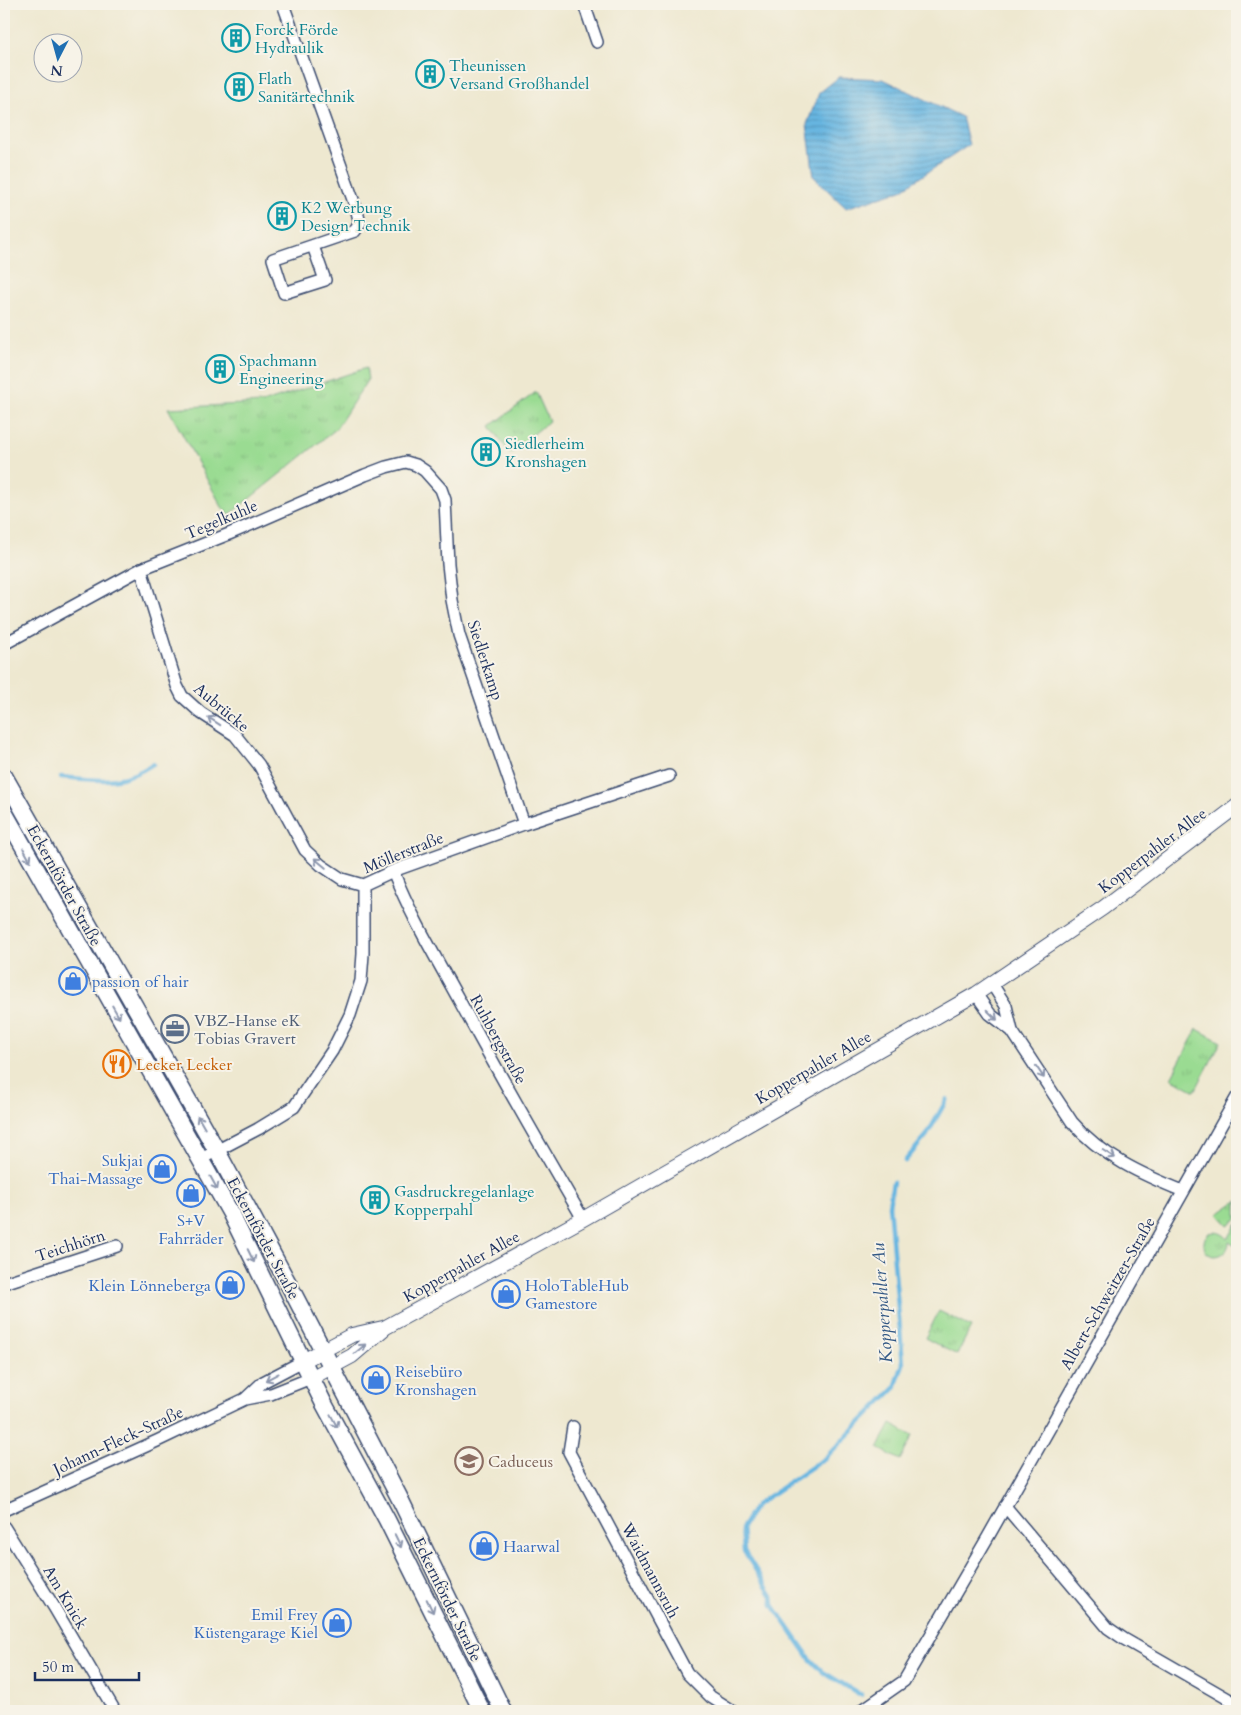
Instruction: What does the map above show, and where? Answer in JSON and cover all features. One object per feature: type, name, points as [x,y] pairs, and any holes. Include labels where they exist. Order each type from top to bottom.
[{"type":"main road","name":"Eckernförder Straße","points":[[4,776],[217,1151],[399,1497],[503,1711]]},
{"type":"main road","name":"Eckernförder Straße","points":[[4,812],[230,1212],[311,1378],[387,1520],[482,1711]]},
{"type":"street","points":[[283,4],[360,220],[359,226],[354,231],[273,259],[284,293],[324,280],[313,246]]},
{"type":"street","points":[[584,4],[597,42]]},
{"type":"street","name":"Tegelkuhle","points":[[4,644],[142,569],[393,465],[406,462],[416,465],[425,471],[441,489],[445,500]]},
{"type":"street","name":"Siedlerkamp","points":[[445,500],[448,564],[459,635],[524,824]]},
{"type":"street","name":"Aubrücke","points":[[142,569],[177,686],[182,696],[201,713],[235,735],[259,765],[305,850],[321,865],[342,879],[362,885]]},
{"type":"street","name":"Möllerstraße","points":[[201,1159],[258,1129],[294,1107],[332,1050],[350,1015],[361,981],[363,954],[362,885],[393,871],[524,824],[669,776]]},
{"type":"street","name":"Kopperpahler Allee","points":[[311,1378],[352,1356],[386,1327],[583,1219],[976,994],[1103,908],[1237,806]]},
{"type":"street","name":"Ruhbergstraße","points":[[393,871],[434,954],[505,1085],[583,1219]]},
{"type":"street","points":[[992,984],[1006,1006],[1012,1031]]},
{"type":"street","points":[[976,994],[990,1014],[1012,1031],[1081,1133],[1094,1145],[1133,1168],[1183,1191]]},
{"type":"street","name":"Albert-Schweitzer-Straße","points":[[861,1711],[904,1681],[1237,1096]]},
{"type":"street","name":"Teichhörn","points":[[4,1283],[118,1246]]},
{"type":"street","name":"Kopperpahler Allee","points":[[303,1361],[352,1335],[386,1327]]},
{"type":"street","name":"Johann-Fleck-Straße","points":[[245,1399],[263,1382],[303,1361]]},
{"type":"street","name":"Johann-Fleck-Straße","points":[[4,1510],[245,1399],[272,1394],[311,1378]]},
{"type":"street","name":"Waidmannsruh","points":[[573,1427],[569,1452],[687,1673],[711,1696],[733,1711]]},
{"type":"street","points":[[1005,1506],[1108,1628],[1132,1644],[1237,1704]]},
{"type":"street","name":"Am Knick","points":[[4,1527],[115,1711]]},
{"type":"green space","points":[[366,368],[368,379],[336,429],[229,515],[222,507],[168,408],[262,403]]},
{"type":"green space","points":[[536,392],[549,421],[510,454],[491,426]]},
{"type":"green space","points":[[100,961],[152,1056],[150,1056],[97,962]]},
{"type":"green space","points":[[1197,1029],[1221,1042],[1195,1091],[1171,1078]]},
{"type":"green space","points":[[1237,1201],[1237,1219],[1228,1225],[1218,1214]]},
{"type":"green space","points":[[1237,1223],[1237,1247],[1229,1242],[1228,1248],[1221,1255],[1212,1256],[1208,1254],[1204,1245],[1206,1236],[1209,1233],[1217,1232],[1228,1239]]},
{"type":"green space","points":[[939,1311],[971,1327],[957,1355],[925,1338]]},
{"type":"green space","points":[[891,1424],[913,1436],[900,1460],[878,1448]]},
{"type":"green space","points":[[461,1650],[465,1650],[485,1691],[484,1695],[482,1694]]},
{"type":"water","points":[[839,77],[883,79],[962,117],[969,145],[901,190],[846,208],[814,177],[807,124],[819,93]]},
{"type":"waterway","points":[[61,777],[98,780],[119,779],[130,776],[153,764]]},
{"type":"waterway","name":"Kopperpahler Au","points":[[905,1161],[927,1135],[947,1099]]},
{"type":"waterway","name":"Kopperpahler Au","points":[[861,1695],[823,1672],[811,1660],[773,1605],[772,1596],[744,1551],[742,1527],[756,1505],[825,1458],[895,1388],[903,1364],[889,1205],[893,1182]]},
{"type":"place","name":"Forck Förde Hydraulik","points":[[236,38]]},
{"type":"place","name":"Theunissen Versand Großhandel","points":[[430,74]]},
{"type":"place","name":"Flath Sanitärtechnik","points":[[239,87]]},
{"type":"place","name":"K2 Werbung Design Technik","points":[[282,216]]},
{"type":"place","name":"Spachmann Engineering","points":[[220,369]]},
{"type":"place","name":"Siedlerheim Kronshagen","points":[[486,452]]},
{"type":"place","name":"passion of hair","points":[[73,981]]},
{"type":"place","name":"VBZ-Hanse eK Tobias Gravert","points":[[175,1029]]},
{"type":"place","name":"Lecker Lecker","points":[[117,1064]]},
{"type":"place","name":"Sukjai Thai-Massage","points":[[162,1169]]},
{"type":"place","name":"S+V Fahrräder","points":[[191,1193]]},
{"type":"place","name":"Gasdruckregelanlage Kopperpahl","points":[[375,1200]]},
{"type":"place","name":"Klein Lönneberga","points":[[230,1285]]},
{"type":"place","name":"HoloTableHub Gamestore","points":[[506,1294]]},
{"type":"place","name":"Reisebüro Kronshagen","points":[[376,1380]]},
{"type":"place","name":"Caduceus","points":[[469,1461]]},
{"type":"place","name":"Haarwal","points":[[484,1546]]},
{"type":"place","name":"Emil Frey Küstengarage Kiel","points":[[337,1623]]}]
